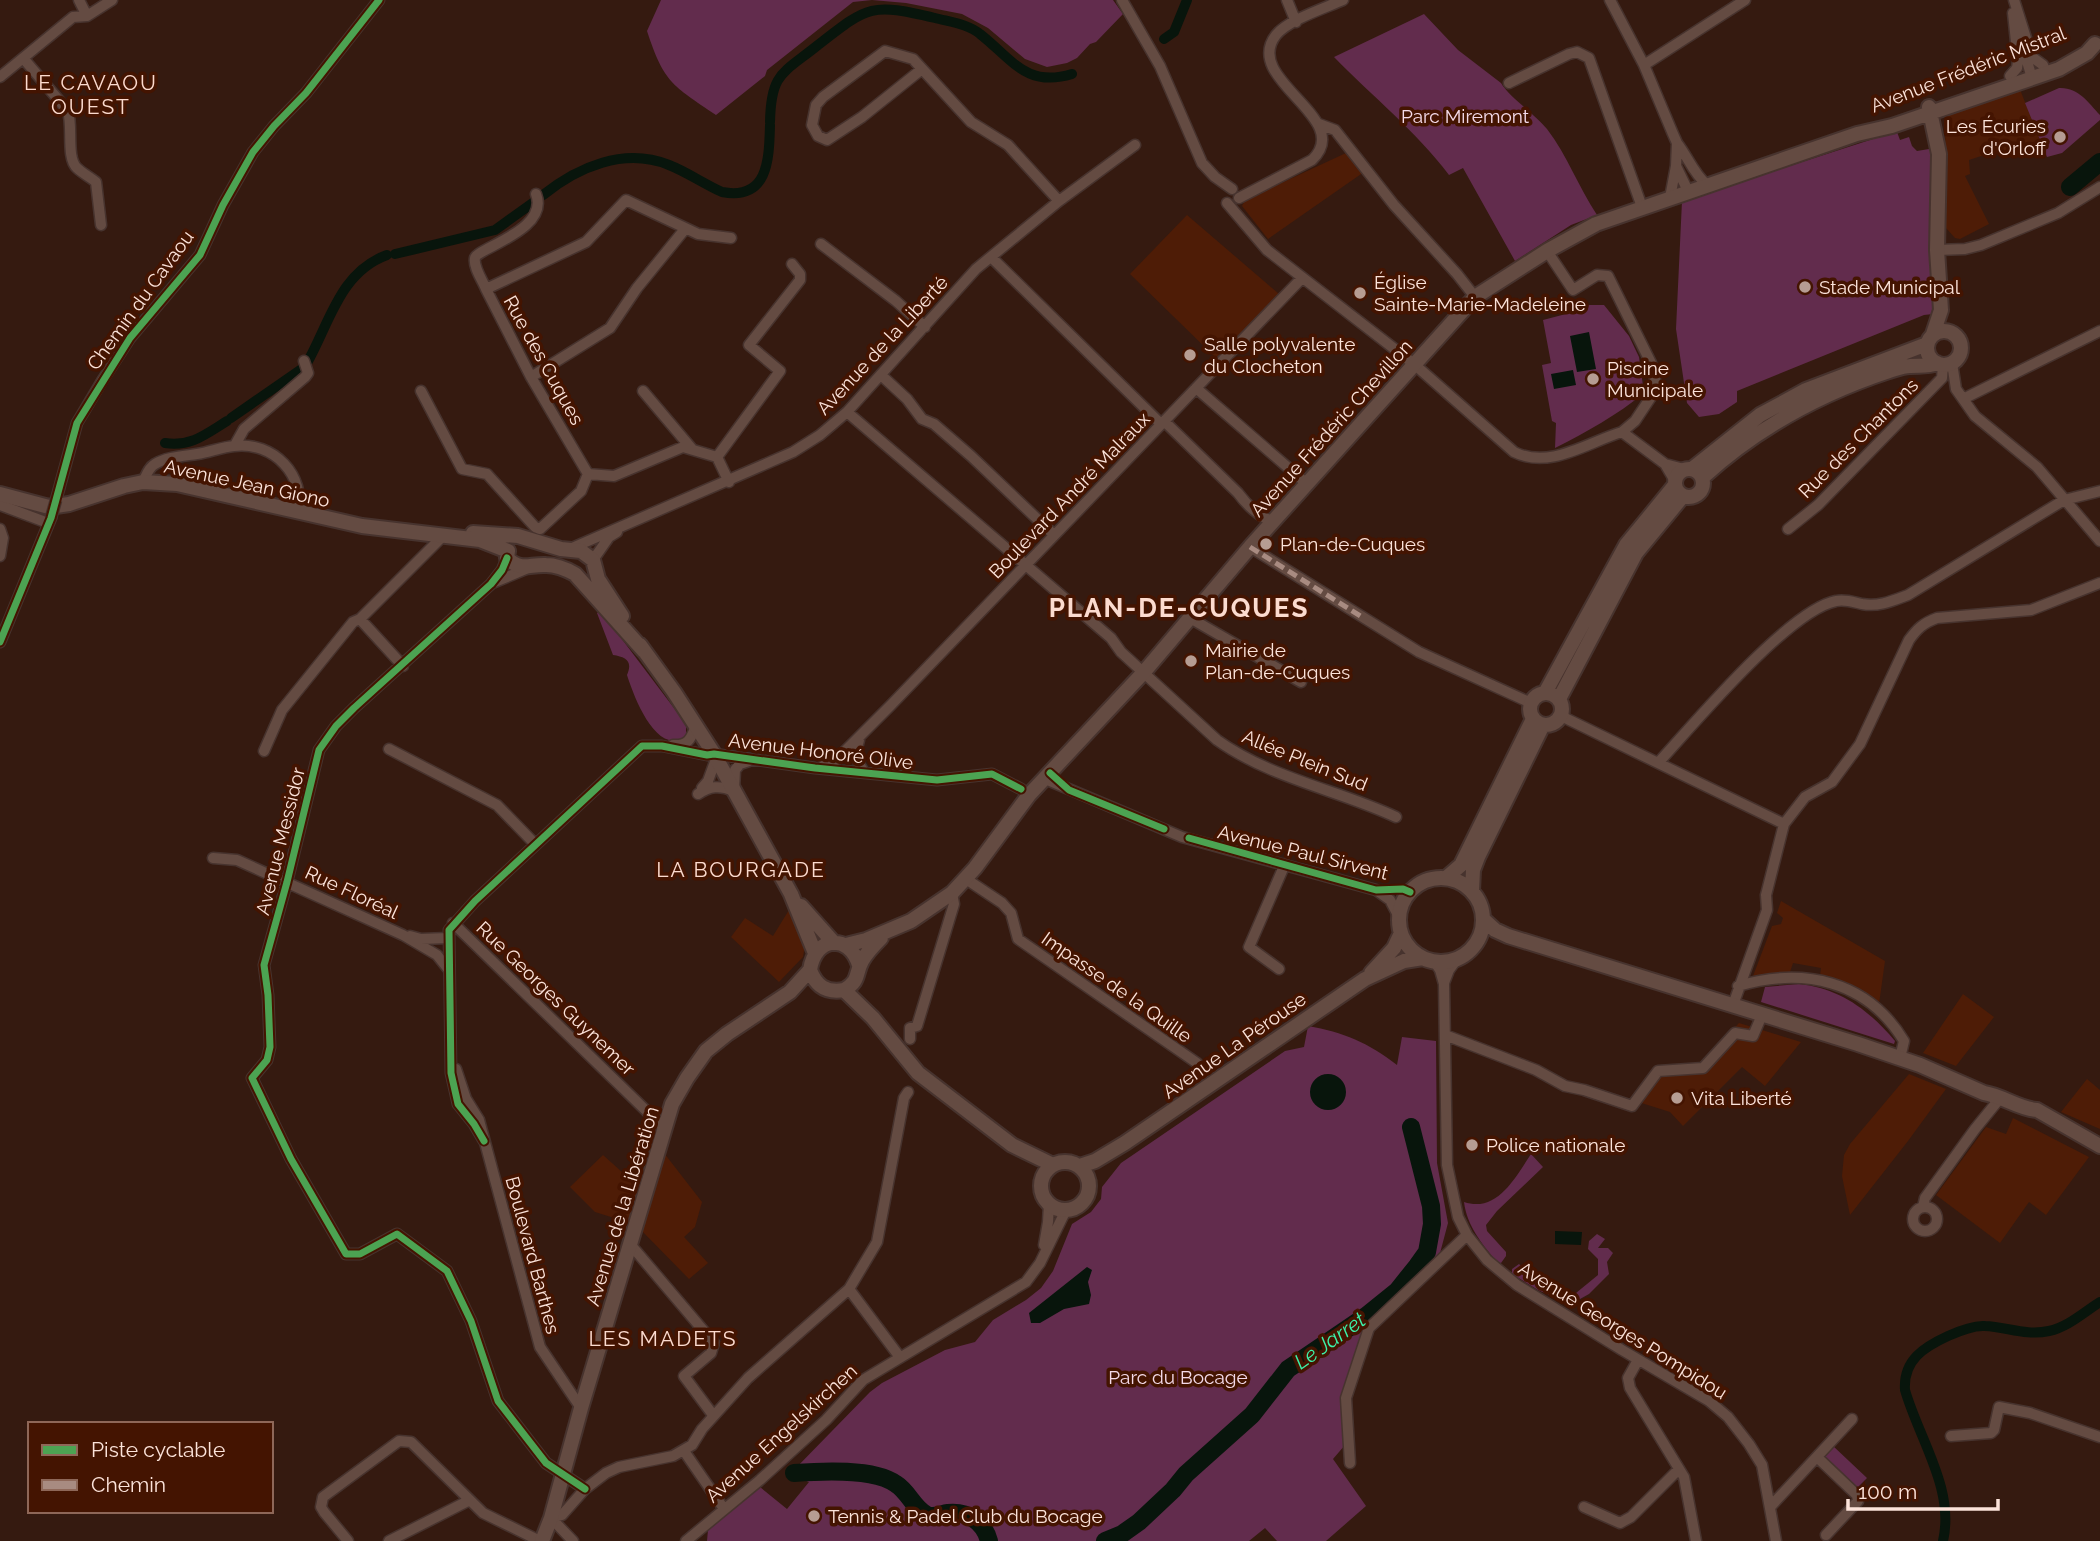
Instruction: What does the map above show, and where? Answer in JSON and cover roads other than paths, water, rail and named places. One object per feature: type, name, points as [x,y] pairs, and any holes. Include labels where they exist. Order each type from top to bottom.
[{"type":"street","points":[[79,0],[87,16]]},
{"type":"street","points":[[0,77],[73,17],[87,16],[112,0]]},
{"type":"street","name":"Chemin du Cavaou","points":[[0,642],[51,512],[76,424],[130,338],[200,255],[223,205],[253,152],[306,93],[379,0]]},
{"type":"street","points":[[1122,0],[1160,66],[1202,163],[1233,196],[1242,219],[1267,250],[1414,364],[1514,452],[1524,457],[1547,458],[1622,432],[1635,421],[1655,394],[1657,381],[1651,363],[1608,276],[1597,275],[1573,290],[1547,251]]},
{"type":"street","points":[[1287,0],[1296,22]]},
{"type":"street","points":[[1343,0],[1296,22],[1276,35],[1271,45],[1270,60],[1279,76],[1319,124],[1335,130],[1394,205],[1475,297]]},
{"type":"street","points":[[1610,0],[1644,65],[1676,143],[1688,157],[1696,185]]},
{"type":"street","points":[[1644,65],[1745,0]]},
{"type":"street","points":[[2010,76],[2017,68],[2018,61],[2012,0]]},
{"type":"street","points":[[2012,0],[2037,72]]},
{"type":"street","points":[[2015,21],[2037,72]]},
{"type":"street","name":"Avenue Frédéric Mistral","points":[[1696,185],[1857,134],[1874,125],[1913,115],[2037,72],[2082,47],[2097,42]]},
{"type":"street","points":[[922,69],[862,117],[827,140],[818,136],[812,125],[816,105],[831,90],[885,51],[913,59],[971,121],[1008,145],[1059,201]]},
{"type":"street","points":[[1509,83],[1577,52],[1589,58],[1642,207]]},
{"type":"street","points":[[23,58],[68,111],[71,119],[72,160],[75,167],[96,182],[101,225]]},
{"type":"street","name":"Avenue Frédéric Mistral","points":[[1930,109],[2010,76],[2037,72]]},
{"type":"street","points":[[1552,696],[1626,545],[1677,487],[1678,474],[1693,472],[1811,401],[1891,370],[1944,364],[1956,360],[1961,351],[1960,340],[1952,332],[1941,310],[1937,250],[1939,153],[1930,109]]},
{"type":"street","points":[[1913,115],[1939,153]]},
{"type":"street","points":[[1233,196],[1256,188],[1316,157],[1322,141],[1319,124]]},
{"type":"street","points":[[1670,198],[1676,166],[1676,143]]},
{"type":"street","name":"Avenue de la Liberté","points":[[569,549],[729,482],[793,452],[820,435],[847,412],[976,269],[1059,201],[1135,145]]},
{"type":"street","points":[[1676,166],[1696,185]]},
{"type":"street","name":"Avenue Frédéric Chevillon","points":[[1045,779],[1144,673],[1273,521],[1475,297],[1547,251],[1596,224],[1670,198],[1696,185]]},
{"type":"street","points":[[1937,250],[1965,249],[1981,245],[2058,213],[2100,187]]},
{"type":"street","points":[[486,289],[475,257],[479,252],[513,236],[526,224],[538,209],[538,198]]},
{"type":"street","name":"Rue des Cuques","points":[[588,474],[531,377],[486,289],[586,242],[626,200],[698,234],[731,238]]},
{"type":"street","points":[[531,377],[610,328],[637,288],[685,229]]},
{"type":"street","points":[[821,244],[925,327]]},
{"type":"street","points":[[991,257],[1244,500],[1266,520],[1273,521]]},
{"type":"street","points":[[718,457],[780,371],[748,345],[800,280],[800,274],[792,264]]},
{"type":"street","name":"Boulevard André Malraux","points":[[815,768],[834,762],[860,736],[1302,278]]},
{"type":"street","points":[[1941,310],[1930,339],[1928,355],[1944,364],[1956,389],[1975,416],[2037,467],[2100,541]]},
{"type":"street","points":[[1693,472],[1760,415],[1806,390],[1930,339],[1942,331],[1952,332]]},
{"type":"street","points":[[1963,399],[2100,331]]},
{"type":"street","name":"Rue des Chantons","points":[[1788,529],[1818,505],[1942,378],[1944,364]]},
{"type":"street","points":[[235,445],[244,429],[305,377],[308,373],[305,365]]},
{"type":"street","points":[[881,375],[907,399],[922,419],[934,424],[971,456],[1054,534]]},
{"type":"street","points":[[1196,388],[1307,484]]},
{"type":"street","points":[[421,391],[462,469],[487,474],[535,527],[540,528],[581,491],[588,474],[614,476],[683,447],[718,457]]},
{"type":"street","points":[[643,391],[692,450]]},
{"type":"street","name":"Allée Plein Sud","points":[[847,412],[1111,638],[1121,652],[1231,750],[1396,817]]},
{"type":"street","points":[[1622,432],[1665,464],[1693,472]]},
{"type":"street","points":[[143,482],[154,464],[235,445],[265,450],[286,466],[295,478],[300,494],[298,513]]},
{"type":"street","points":[[718,457],[729,482]]},
{"type":"street","points":[[1665,464],[1677,487],[1693,497],[1701,491],[1693,472]]},
{"type":"street","name":"Avenue Jean Giono","points":[[51,512],[124,486],[143,482],[177,484],[298,513],[397,530],[480,540],[507,554],[518,567],[526,569]]},
{"type":"street","points":[[1659,762],[1726,688],[1789,629],[1816,609],[1835,601],[1848,600],[1874,605],[1886,604],[1908,595],[2064,500],[2100,491]]},
{"type":"street","points":[[0,494],[51,512]]},
{"type":"street","points":[[0,505],[51,512]]},
{"type":"street","name":"Avenue de la Liberté","points":[[593,562],[609,537],[627,526]]},
{"type":"street","points":[[0,528],[3,538],[0,556]]},
{"type":"street","name":"Avenue Jean Giono","points":[[397,530],[517,536],[582,551],[593,562]]},
{"type":"street","points":[[264,751],[282,710],[332,645],[443,536]]},
{"type":"street","points":[[507,554],[517,536]]},
{"type":"street","points":[[1251,547],[1419,652],[1531,703],[1538,722],[1473,870],[1472,891]]},
{"type":"street","name":"Avenue Messidor","points":[[507,554],[502,570],[491,584],[336,726],[319,750],[264,965],[270,1047],[267,1060],[252,1078],[291,1159],[346,1254],[360,1254],[397,1234],[447,1271],[471,1321],[498,1401],[547,1463],[563,1475]]},
{"type":"street","points":[[575,574],[584,573],[593,562]]},
{"type":"street","points":[[593,562],[598,579],[715,756],[791,894],[815,953]]},
{"type":"street","points":[[526,569],[546,565],[561,567],[575,574],[644,651]]},
{"type":"street","name":"Avenue Messidor","points":[[491,584],[526,569]]},
{"type":"street","points":[[1732,1004],[1767,910],[1766,895],[1784,824],[1805,797],[1832,782],[1860,744],[1909,640],[1923,623],[1946,617],[2031,610],[2100,583]]},
{"type":"street","points":[[1190,618],[1301,682]]},
{"type":"street","points":[[360,619],[403,666]]},
{"type":"street","points":[[1531,703],[1536,696],[1552,696],[1562,704],[1561,716],[1552,724],[1538,722]]},
{"type":"street","points":[[1561,716],[1784,824]]},
{"type":"street","points":[[1446,878],[1461,865],[1538,722]]},
{"type":"street","points":[[448,938],[453,923],[642,746],[681,746],[687,743],[696,726]]},
{"type":"street","points":[[860,736],[855,751],[858,765],[864,772]]},
{"type":"street","name":"Avenue Honoré Olive","points":[[662,746],[706,755],[937,780],[992,774],[1021,789]]},
{"type":"street","points":[[389,749],[497,805],[536,844]]},
{"type":"street","points":[[715,756],[708,781],[698,794],[708,787],[725,787],[734,791]]},
{"type":"street","name":"Avenue Honoré Olive","points":[[734,791],[735,770],[746,762],[760,761]]},
{"type":"street","points":[[790,992],[810,970],[815,953],[820,948],[887,932],[911,921],[952,893],[1029,795],[1045,779]]},
{"type":"street","name":"Avenue Paul Sirvent","points":[[1045,779],[1182,837],[1376,890],[1390,900],[1399,917]]},
{"type":"street","name":"Rue Floréal","points":[[213,858],[237,860],[403,935],[437,956],[449,970]]},
{"type":"street","points":[[1279,969],[1249,947],[1285,864]]},
{"type":"street","points":[[1436,878],[1446,878],[1460,882],[1472,891],[1481,904],[1484,920],[1478,942],[1468,953],[1457,959],[1429,960],[1410,948],[1401,933],[1399,917],[1402,903],[1418,885],[1436,878]]},
{"type":"street","name":"Impasse de la Quille","points":[[965,879],[1002,903],[1011,913],[1018,939],[1197,1063]]},
{"type":"street","points":[[910,1039],[908,1032],[910,1028],[917,1026],[954,904],[952,893]]},
{"type":"street","points":[[791,894],[840,944],[856,954],[862,996],[873,1018]]},
{"type":"street","points":[[1484,920],[1495,930],[1535,944],[1980,1084],[2029,1110],[2042,1112],[2094,1143]]},
{"type":"street","name":"Rue Georges Guynemer","points":[[453,923],[664,1128]]},
{"type":"street","points":[[844,990],[858,972],[870,948],[887,932]]},
{"type":"street","name":"Avenue La Pérouse","points":[[1365,979],[1394,948],[1401,933]]},
{"type":"street","name":"Rue Floréal","points":[[403,935],[421,939],[448,938]]},
{"type":"street","name":"Boulevard Barthes","points":[[448,938],[451,1073],[458,1104],[484,1141],[540,1347],[581,1408]]},
{"type":"street","points":[[1478,942],[1493,938],[1535,944]]},
{"type":"street","name":"Avenue Georges Pompidou","points":[[1444,984],[1457,959]]},
{"type":"street","name":"Avenue La Pérouse","points":[[1080,1166],[1095,1161],[1125,1143],[1365,979],[1404,961],[1429,960]]},
{"type":"street","name":"Avenue Georges Pompidou","points":[[1429,960],[1440,970],[1444,984],[1447,1165],[1458,1217],[1467,1235],[1487,1259],[1509,1279],[1709,1401],[1728,1417],[1762,1465],[1776,1541]]},
{"type":"street","points":[[810,970],[819,986],[826,990],[844,990],[873,1018],[918,1073],[1012,1145],[1042,1179]]},
{"type":"street","points":[[1738,986],[1784,976],[1812,977],[1838,985],[1869,1003],[1898,1031],[1904,1041],[1900,1058]]},
{"type":"street","points":[[790,992],[819,986]]},
{"type":"street","name":"Avenue de la Libération","points":[[541,1541],[551,1518],[664,1128],[682,1087],[706,1051],[790,992]]},
{"type":"street","points":[[1445,1035],[1535,1070],[1565,1086],[1632,1106],[1658,1071],[1703,1068],[1735,1033],[1754,1036],[1762,1015]]},
{"type":"street","points":[[573,1541],[551,1518],[562,1515],[597,1479],[619,1468],[663,1459],[692,1445],[713,1415],[748,1378],[849,1289],[877,1242],[904,1098],[908,1092]]},
{"type":"street","points":[[1926,1208],[1925,1198],[1990,1112],[1999,1096]]},
{"type":"street","name":"Avenue La Pérouse","points":[[1089,1184],[1125,1143]]},
{"type":"street","points":[[1012,1145],[1053,1165]]},
{"type":"street","points":[[1040,1263],[1049,1204],[1042,1193],[1042,1179],[1053,1165],[1071,1162],[1080,1166],[1089,1184],[1089,1192],[1081,1205],[1066,1210],[1049,1204]]},
{"type":"street","name":"Avenue Engelskirchen","points":[[686,1541],[826,1420],[863,1380],[1026,1282],[1040,1263],[1066,1210]]},
{"type":"street","points":[[1350,1463],[1346,1398],[1370,1328],[1467,1235]]},
{"type":"street","points":[[630,1244],[714,1343],[711,1353],[684,1376],[713,1415]]},
{"type":"street","points":[[849,1289],[899,1356]]},
{"type":"street","points":[[1638,1360],[1629,1378],[1630,1388],[1684,1477],[1696,1541]]},
{"type":"street","points":[[1951,1436],[1991,1433],[1999,1407],[2030,1413],[2100,1437]]},
{"type":"street","points":[[1771,1506],[1852,1419]]},
{"type":"street","points":[[348,1541],[321,1507],[323,1497],[399,1441],[411,1442],[483,1513],[541,1541]]},
{"type":"street","points":[[684,1451],[724,1509]]},
{"type":"street","points":[[1817,1457],[1857,1495],[1858,1501],[1826,1535]]},
{"type":"street","points":[[1584,1507],[1620,1523],[1631,1517],[1679,1469]]},
{"type":"street","points":[[563,1475],[585,1489]]},
{"type":"street","points":[[389,1541],[468,1501]]},
{"type":"waterway","points":[[1164,39],[1174,32],[1187,0]]},
{"type":"waterway","points":[[770,122],[773,93],[787,69],[849,22],[861,15],[883,9],[914,13],[970,28],[1031,74],[1043,77],[1072,74]]},
{"type":"waterway","points":[[543,195],[586,168],[619,159],[635,158],[669,165],[722,192],[738,193],[749,190],[758,183],[767,163],[770,125]]},
{"type":"waterway","name":"Le Jarret","points":[[2070,187],[2100,162]]},
{"type":"waterway","points":[[395,254],[495,230],[534,202]]},
{"type":"waterway","points":[[307,363],[347,286],[358,273],[387,255]]},
{"type":"waterway","points":[[231,418],[303,368]]},
{"type":"waterway","points":[[165,443],[191,441],[227,421]]},
{"type":"waterway","name":"Le Jarret","points":[[1105,1541],[1122,1534],[1139,1522],[1186,1474],[1252,1415],[1288,1369],[1366,1316],[1397,1291],[1417,1266],[1427,1252],[1432,1224],[1431,1206],[1411,1127]]},
{"type":"waterway","points":[[1943,1541],[1944,1502],[1940,1483],[1905,1390],[1905,1380],[1911,1363],[1931,1345],[1966,1329],[1985,1326],[2024,1332],[2049,1331],[2069,1323],[2100,1302]]},
{"type":"waterway","name":"Le Jarret","points":[[794,1473],[847,1472],[875,1475],[900,1487],[927,1515],[955,1513],[974,1519],[983,1528],[989,1541]]},
{"type":"place","name":"Les Écuries d'Orloff","points":[[2060,137]]},
{"type":"place","name":"Stade Municipal","points":[[1805,287]]},
{"type":"place","name":"Église Sainte-Marie-Madeleine","points":[[1360,293]]},
{"type":"place","name":"Salle polyvalente du Clocheton","points":[[1190,355]]},
{"type":"place","name":"Piscine Municipale","points":[[1593,379]]},
{"type":"place","name":"Plan-de-Cuques","points":[[1266,544]]},
{"type":"place","name":"Mairie de Plan-de-Cuques","points":[[1191,661]]},
{"type":"place","name":"Vita Liberté","points":[[1677,1098]]},
{"type":"place","name":"Police nationale","points":[[1472,1145]]},
{"type":"place","name":"Tennis & Padel Club du Bocage","points":[[814,1516]]},
{"type":"district","name":"LE CAVAOU OUEST","points":[[91,95]]},
{"type":"district","name":"PLAN-DE-CUQUES","points":[[1179,608]]},
{"type":"district","name":"LA BOURGADE","points":[[741,870]]},
{"type":"district","name":"LES MADETS","points":[[663,1339]]},
{"type":"park label","name":"Parc Miremont","points":[[1465,116]]},
{"type":"park label","name":"Parc du Bocage","points":[[1178,1377]]}]
